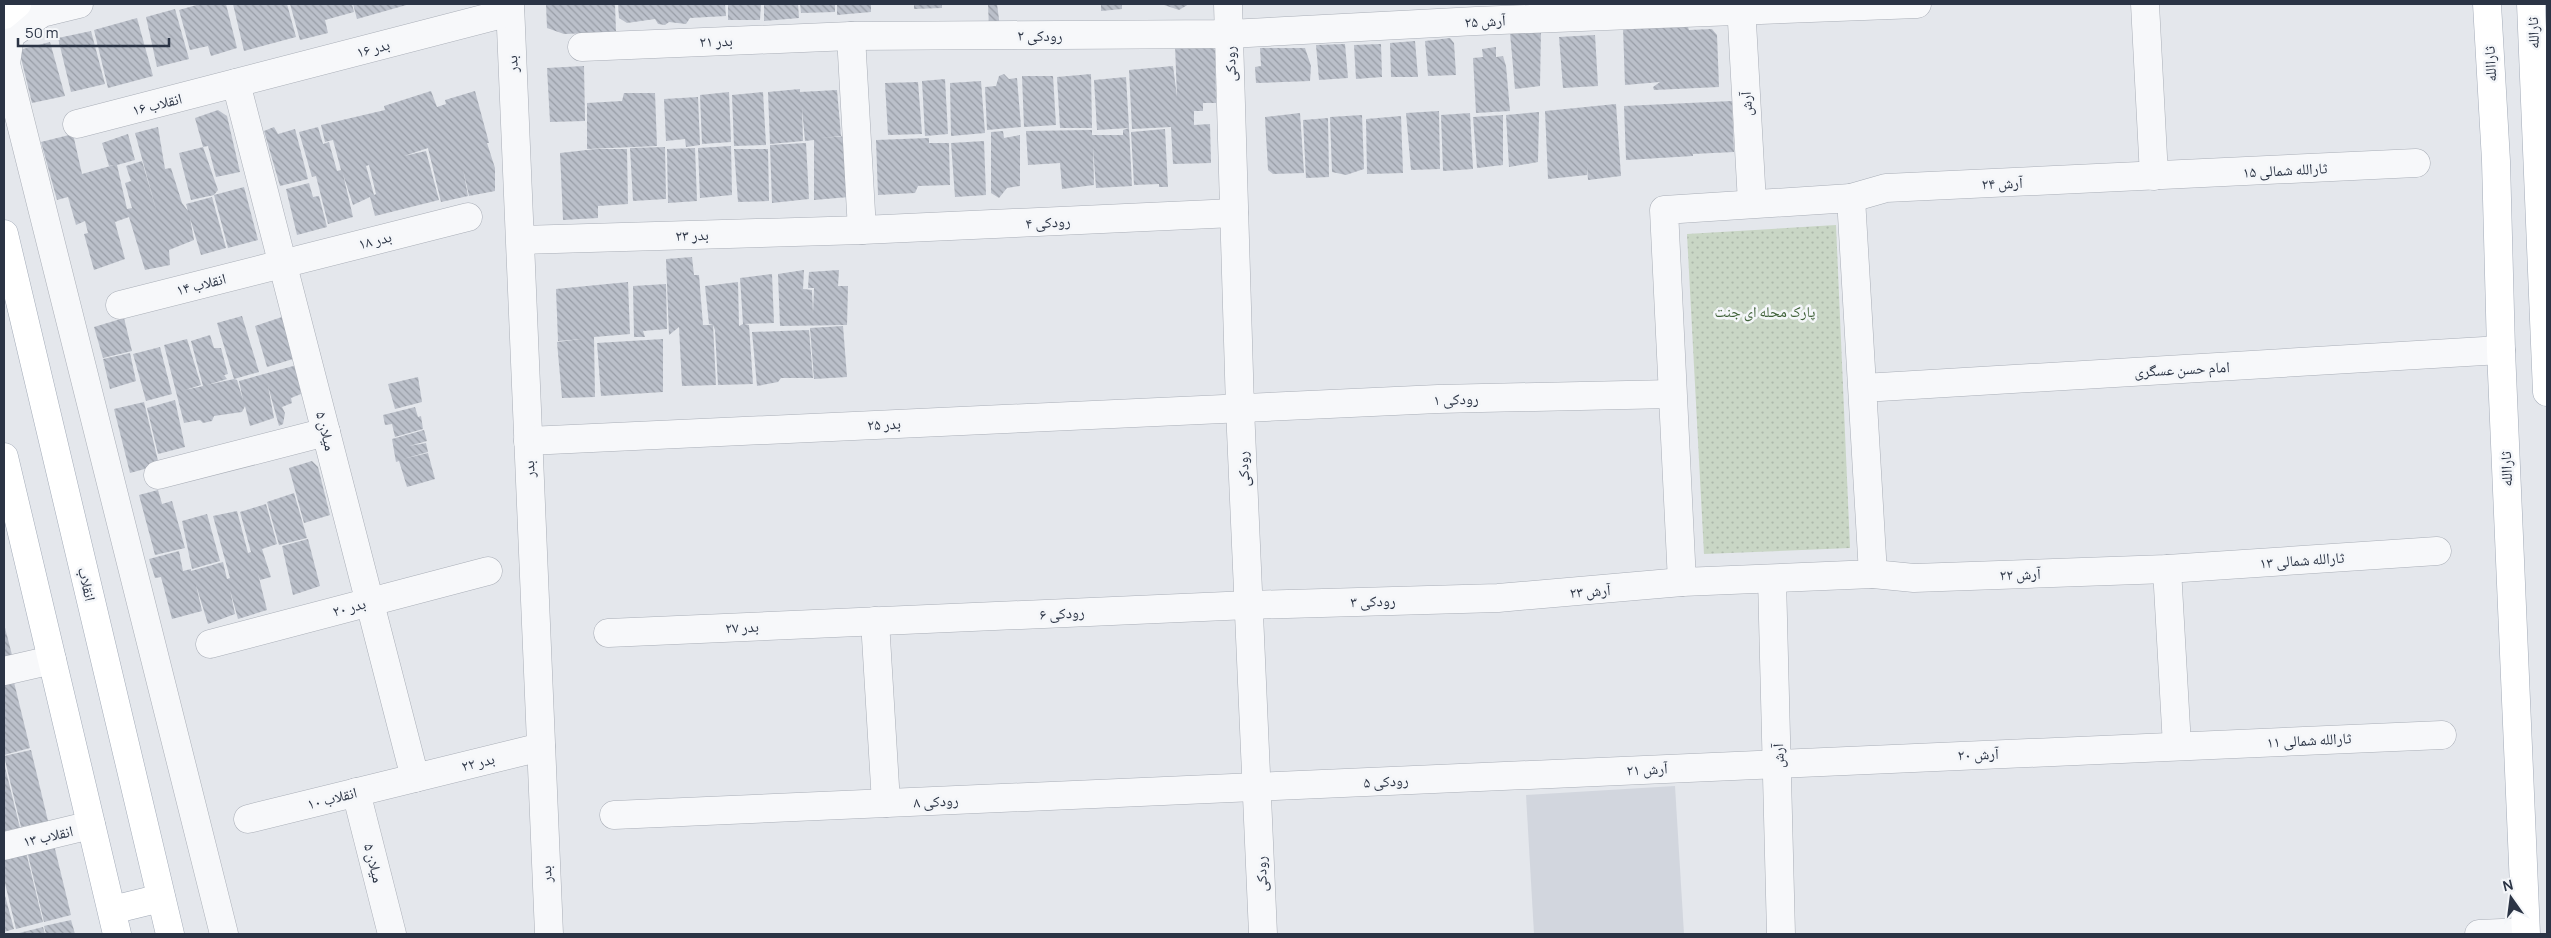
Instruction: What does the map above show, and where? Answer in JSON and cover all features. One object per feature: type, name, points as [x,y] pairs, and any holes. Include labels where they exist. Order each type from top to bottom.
[{"type":"main road","points":[[4,15],[16,4]]},
{"type":"main road","name":"ثاراالله","points":[[2487,4],[2496,161],[2501,350],[2533,933]]},
{"type":"main road","name":"ثارالله","points":[[2531,4],[2545,256],[2547,392]]},
{"type":"main road","name":"انقلاب","points":[[4,234],[170,934]]},
{"type":"main road","points":[[5,465],[115,922],[161,898]]},
{"type":"street","points":[[79,4],[42,13],[10,35],[6,64],[224,934]]},
{"type":"street","name":"رودکی","points":[[1228,4],[1240,408],[1263,934]]},
{"type":"street","name":"آرش ۲۵","points":[[1229,34],[1741,7],[1918,4]]},
{"type":"street","points":[[2145,4],[2154,176]]},
{"type":"street","name":"آرش","points":[[1741,7],[1752,203]]},
{"type":"street","name":"بدر ۱۶","points":[[236,83],[510,8]]},
{"type":"street","name":"بدر","points":[[510,8],[549,934]]},
{"type":"street","name":"رودکی ۲","points":[[851,36],[1229,34]]},
{"type":"street","points":[[851,36],[862,230]]},
{"type":"street","name":"بدر ۲۱","points":[[582,47],[851,36]]},
{"type":"street","name":"انقلاب ۱۶","points":[[77,124],[236,83]]},
{"type":"street","name":"میلان ۵","points":[[236,83],[415,778]]},
{"type":"street","name":"ثارالله شمالی ۱۵","points":[[2154,176],[2416,163]]},
{"type":"street","name":"آرش ۲۴","points":[[1672,394],[1664,210],[1851,198],[1886,188],[2154,176]]},
{"type":"street","points":[[1851,198],[1864,388],[1873,574]]},
{"type":"street","name":"رودکی ۴","points":[[862,230],[1234,213]]},
{"type":"street","name":"بدر ۱‍۸","points":[[282,264],[468,217]]},
{"type":"street","name":"بدر ۲۳","points":[[521,240],[862,230]]},
{"type":"street","name":"انقلاب ۱۴","points":[[120,305],[282,264]]},
{"type":"street","name":"امام حسن عسگری","points":[[1864,388],[2501,350]]},
{"type":"street","points":[[1672,394],[1682,582]]},
{"type":"street","name":"رودکی ۱","points":[[1240,408],[1438,399],[1672,394]]},
{"type":"street","name":"بدر ۲۵","points":[[528,441],[1240,408]]},
{"type":"street","points":[[158,475],[326,432]]},
{"type":"street","name":"ثارالله شمالی ۱۳","points":[[2167,569],[2436,551]]},
{"type":"street","points":[[2167,569],[2177,746]]},
{"type":"street","name":"آرش ۲۲","points":[[1772,579],[1873,574],[1914,578],[2167,569]]},
{"type":"street","name":"بدر ۲۰","points":[[210,644],[488,570]]},
{"type":"street","name":"آرش","points":[[1772,579],[1781,934]]},
{"type":"street","name":"آرش ۲۳","points":[[1498,598],[1682,582],[1772,579]]},
{"type":"street","name":"رودکی ۳","points":[[1249,604],[1498,598]]},
{"type":"street","name":"رودکی ۶","points":[[875,621],[1249,604]]},
{"type":"street","points":[[875,621],[886,803]]},
{"type":"street","name":"بدر ۲۷","points":[[608,634],[875,621]]},
{"type":"street","points":[[4,671],[52,660]]},
{"type":"street","name":"ثارالله شمالی ۱۱","points":[[2177,746],[2442,734]]},
{"type":"street","name":"آرش ۲۰","points":[[1778,762],[2177,746]]},
{"type":"street","name":"بدر ۲۲","points":[[415,778],[541,747]]},
{"type":"street","name":"آرش ۲۱","points":[[1515,775],[1778,762]]},
{"type":"street","name":"رودکی ۵","points":[[1257,786],[1515,775]]},
{"type":"street","name":"انقلاب ۱۰","points":[[248,819],[415,778]]},
{"type":"street","name":"رودکی ۸","points":[[614,815],[1257,786]]},
{"type":"street","name":"میلان ۵","points":[[356,792],[392,934]]},
{"type":"street","name":"انقلاب ۱۳","points":[[4,846],[91,825]]},
{"type":"street","points":[[2479,934],[2533,933]]},
{"type":"shaded area","points":[[1675,786],[1684,934],[1534,934],[1526,795]]},
{"type":"green space","name":"پارک محله ای جنت","points":[[1836,225],[1850,548],[1704,554],[1687,234]]},
{"type":"building","points":[[200,4],[226,4],[237,48],[211,56],[208,46],[190,50],[179,10]]},
{"type":"building","points":[[233,4],[287,4],[296,37],[244,51]]},
{"type":"building","points":[[290,4],[352,4],[354,12],[325,20],[328,33],[300,40]]},
{"type":"building","points":[[353,4],[410,4],[357,19]]},
{"type":"building","points":[[546,4],[615,4],[616,32],[564,34],[547,28]]},
{"type":"building","points":[[618,4],[725,4],[726,16],[690,18],[686,24],[669,22],[665,25],[658,24],[655,19],[627,23],[619,18]]},
{"type":"building","points":[[728,4],[761,4],[760,20],[728,20]]},
{"type":"building","points":[[764,4],[798,4],[799,18],[764,21]]},
{"type":"building","points":[[800,4],[835,4],[835,12],[801,13]]},
{"type":"building","points":[[837,4],[871,4],[871,12],[837,15]]},
{"type":"building","points":[[914,4],[942,4],[942,8],[914,9]]},
{"type":"building","points":[[988,4],[997,4],[1000,27],[989,29]]},
{"type":"building","points":[[1101,4],[1122,4],[1122,9],[1101,11]]},
{"type":"building","points":[[1161,4],[1189,4],[1179,10]]},
{"type":"building","points":[[175,9],[189,59],[157,67],[146,17]]},
{"type":"building","points":[[137,18],[153,76],[108,88],[94,30]]},
{"type":"building","points":[[1659,24],[1659,28],[1688,27],[1689,30],[1712,29],[1717,35],[1719,87],[1654,90],[1653,87],[1660,82],[1625,85],[1623,27]]},
{"type":"building","points":[[1541,30],[1540,86],[1515,89],[1510,33]]},
{"type":"building","points":[[91,31],[105,84],[71,92],[58,38]]},
{"type":"building","points":[[1595,35],[1598,86],[1563,88],[1559,37]]},
{"type":"building","points":[[1450,38],[1454,43],[1456,75],[1428,76],[1425,41]]},
{"type":"building","points":[[1415,41],[1418,77],[1391,77],[1390,43]]},
{"type":"building","points":[[50,42],[65,96],[32,103],[19,50]]},
{"type":"building","points":[[1208,43],[1215,50],[1216,103],[1203,103],[1203,111],[1194,111],[1194,125],[1210,124],[1211,163],[1173,164],[1171,127],[1132,129],[1129,70],[1173,66],[1177,97],[1175,45]]},
{"type":"building","points":[[1345,44],[1348,78],[1319,80],[1316,45]]},
{"type":"building","points":[[1381,44],[1382,77],[1356,79],[1354,45]]},
{"type":"building","points":[[1496,47],[1496,57],[1503,56],[1506,66],[1510,111],[1476,113],[1473,58],[1483,57],[1482,49]]},
{"type":"building","points":[[1260,48],[1305,48],[1311,66],[1310,81],[1256,83],[1255,67],[1261,66]]},
{"type":"building","points":[[584,66],[585,121],[550,122],[547,68]]},
{"type":"building","points":[[1004,74],[1009,79],[1017,78],[1021,127],[987,130],[985,87],[996,86],[999,76]]},
{"type":"building","points":[[1091,74],[1092,128],[1060,128],[1057,77]]},
{"type":"building","points":[[1022,76],[1053,76],[1056,125],[1024,127]]},
{"type":"building","points":[[1126,77],[1129,128],[1097,130],[1094,80]]},
{"type":"building","points":[[945,79],[948,134],[925,136],[922,81]]},
{"type":"building","points":[[981,81],[985,133],[951,136],[950,83]]},
{"type":"building","points":[[918,82],[922,134],[888,135],[885,83]]},
{"type":"building","points":[[800,89],[800,92],[837,90],[841,136],[821,138],[848,136],[849,197],[814,200],[814,140],[805,141],[802,108],[803,141],[770,144],[768,92]]},
{"type":"building","points":[[431,91],[437,107],[446,104],[445,100],[475,91],[495,168],[495,191],[469,196],[463,169],[468,196],[441,202],[428,148],[404,156],[426,151],[439,200],[375,216],[370,197],[353,205],[343,174],[353,217],[328,224],[316,176],[312,177],[299,132],[318,127],[323,144],[329,142],[337,171],[341,170],[333,140],[325,142],[321,125],[385,110],[384,106]],"holes":[[[369,165],[376,194],[374,195],[366,166]]]},
{"type":"building","points":[[729,92],[731,142],[702,144],[700,95]]},
{"type":"building","points":[[763,92],[766,145],[734,146],[732,95]]},
{"type":"building","points":[[624,93],[655,93],[657,146],[587,149],[587,103],[622,101]]},
{"type":"building","points":[[698,97],[700,145],[686,147],[685,139],[666,141],[664,99]]},
{"type":"building","points":[[1732,101],[1734,152],[1693,154],[1692,146],[1693,156],[1626,160],[1624,106]]},
{"type":"building","points":[[1616,104],[1621,176],[1588,180],[1587,167],[1587,175],[1548,179],[1545,111]]},
{"type":"building","points":[[218,110],[227,116],[240,172],[216,177],[208,146],[203,147],[195,118]]},
{"type":"building","points":[[1439,111],[1440,169],[1411,170],[1406,113]]},
{"type":"building","points":[[1539,112],[1538,162],[1509,167],[1506,115]]},
{"type":"building","points":[[1300,113],[1304,173],[1273,174],[1268,170],[1265,117]]},
{"type":"building","points":[[1470,113],[1473,169],[1443,171],[1441,115]]},
{"type":"building","points":[[1362,115],[1364,169],[1346,175],[1332,172],[1330,117]]},
{"type":"building","points":[[1503,115],[1503,165],[1477,168],[1473,117]]},
{"type":"building","points":[[1401,116],[1403,173],[1367,174],[1366,119]]},
{"type":"building","points":[[1328,118],[1329,177],[1306,178],[1303,120]]},
{"type":"building","points":[[158,127],[165,169],[171,168],[182,203],[188,211],[186,204],[212,197],[226,248],[201,255],[190,218],[194,240],[169,250],[170,265],[145,270],[129,217],[115,222],[125,259],[94,270],[84,234],[88,233],[85,221],[76,225],[68,197],[57,200],[41,142],[73,134],[82,174],[114,165],[109,166],[102,143],[128,134],[135,160],[117,165],[127,209],[132,208],[125,183],[131,181],[126,166],[142,161],[157,213],[135,133]]},
{"type":"building","points":[[274,127],[278,134],[295,129],[308,179],[280,186],[264,131]]},
{"type":"building","points":[[1129,128],[1132,186],[1096,188],[1093,147],[1094,185],[1062,189],[1060,163],[1028,165],[1026,131],[1092,130],[1092,135],[1123,135],[1123,130]]},
{"type":"building","points":[[1165,129],[1168,187],[1159,187],[1159,184],[1134,185],[1131,132]]},
{"type":"building","points":[[1003,131],[1004,138],[1020,135],[1020,186],[1007,188],[999,198],[991,193],[991,132]]},
{"type":"building","points":[[929,138],[929,143],[949,143],[950,185],[918,186],[915,193],[878,195],[876,140]]},
{"type":"building","points":[[984,141],[986,195],[955,197],[951,143]]},
{"type":"building","points":[[806,143],[809,199],[772,203],[770,145]]},
{"type":"building","points":[[731,146],[732,195],[700,198],[698,148]]},
{"type":"building","points":[[203,147],[218,190],[214,195],[191,200],[179,153]]},
{"type":"building","points":[[665,147],[666,199],[633,201],[630,148]]},
{"type":"building","points":[[695,148],[697,201],[668,203],[667,149]]},
{"type":"building","points":[[596,149],[627,149],[628,204],[598,206],[598,218],[563,220],[560,153]]},
{"type":"building","points":[[734,149],[768,149],[769,201],[738,202]]},
{"type":"building","points":[[309,183],[313,197],[319,196],[327,227],[297,235],[286,189]]},
{"type":"building","points":[[244,187],[258,240],[228,248],[214,195]]},
{"type":"building","points":[[692,257],[694,275],[699,275],[703,325],[713,325],[716,385],[682,386],[679,327],[669,335],[666,259]]},
{"type":"building","points":[[804,270],[803,289],[812,290],[813,314],[814,288],[808,288],[809,272],[839,270],[838,286],[848,286],[847,325],[780,326],[778,274]]},
{"type":"building","points":[[772,274],[774,323],[744,324],[749,325],[753,384],[718,385],[715,330],[713,325],[709,324],[705,286],[738,282],[739,326],[743,324],[740,278]]},
{"type":"building","points":[[628,282],[630,334],[594,337],[595,397],[562,398],[557,342],[582,339],[558,341],[556,289]]},
{"type":"building","points":[[666,284],[667,329],[643,331],[645,337],[634,337],[633,286]]},
{"type":"building","points":[[242,316],[259,372],[234,379],[217,323]]},
{"type":"building","points":[[282,317],[293,359],[267,367],[255,326]]},
{"type":"building","points":[[124,318],[132,351],[103,358],[94,327]]},
{"type":"building","points":[[843,326],[847,377],[814,379],[810,328]]},
{"type":"building","points":[[809,330],[813,378],[781,378],[778,382],[757,386],[752,332]]},
{"type":"building","points":[[210,335],[214,348],[221,348],[228,374],[224,375],[227,379],[207,385],[237,380],[243,400],[239,381],[297,365],[301,394],[291,398],[292,403],[282,407],[285,413],[283,424],[279,426],[268,386],[274,418],[250,426],[245,406],[242,412],[214,416],[212,421],[203,423],[200,420],[184,423],[164,345],[187,339],[201,385],[185,390],[203,386],[191,341]]},
{"type":"building","points":[[663,339],[663,392],[601,396],[597,343]]},
{"type":"building","points":[[160,347],[172,394],[146,401],[133,354]]},
{"type":"building","points":[[130,353],[136,381],[110,389],[103,359]]},
{"type":"building","points":[[418,377],[422,402],[395,409],[388,384]]},
{"type":"building","points":[[175,400],[185,447],[158,454],[147,408]]},
{"type":"building","points":[[144,402],[159,465],[130,473],[114,409]]},
{"type":"building","points":[[415,407],[418,417],[421,416],[423,429],[395,437],[392,424],[385,425],[383,415]]},
{"type":"building","points":[[424,430],[427,441],[409,446],[426,443],[428,452],[403,459],[428,453],[435,479],[407,487],[399,461],[396,462],[392,439]]},
{"type":"building","points":[[312,461],[318,467],[330,515],[304,523],[289,468]]},
{"type":"building","points":[[158,490],[162,504],[172,501],[185,548],[155,555],[139,495]]},
{"type":"building","points":[[294,493],[307,538],[279,545],[267,502]]},
{"type":"building","points":[[266,504],[277,544],[262,549],[271,577],[260,580],[258,574],[267,610],[238,619],[230,590],[235,614],[208,624],[196,585],[202,611],[172,619],[161,577],[155,578],[149,559],[179,551],[183,571],[191,569],[191,571],[223,562],[227,579],[230,578],[213,516],[237,511],[248,553],[251,552],[240,512]]},
{"type":"building","points":[[207,514],[220,561],[192,569],[182,521]]},
{"type":"building","points":[[308,539],[320,586],[293,595],[282,546]]},
{"type":"building","points":[[4,624],[12,655],[4,657]]},
{"type":"building","points":[[13,678],[30,748],[4,755],[4,680]]},
{"type":"building","points":[[31,750],[48,821],[21,827],[4,756]]},
{"type":"building","points":[[4,763],[20,828],[4,831]]},
{"type":"building","points":[[54,845],[71,915],[44,922],[27,851]]},
{"type":"building","points":[[26,852],[43,922],[16,929],[4,879],[4,857]]},
{"type":"building","points":[[4,892],[14,929],[4,932]]},
{"type":"building","points":[[71,920],[75,934],[46,934],[44,926]]},
{"type":"building","points":[[43,927],[45,934],[15,934]]}]
